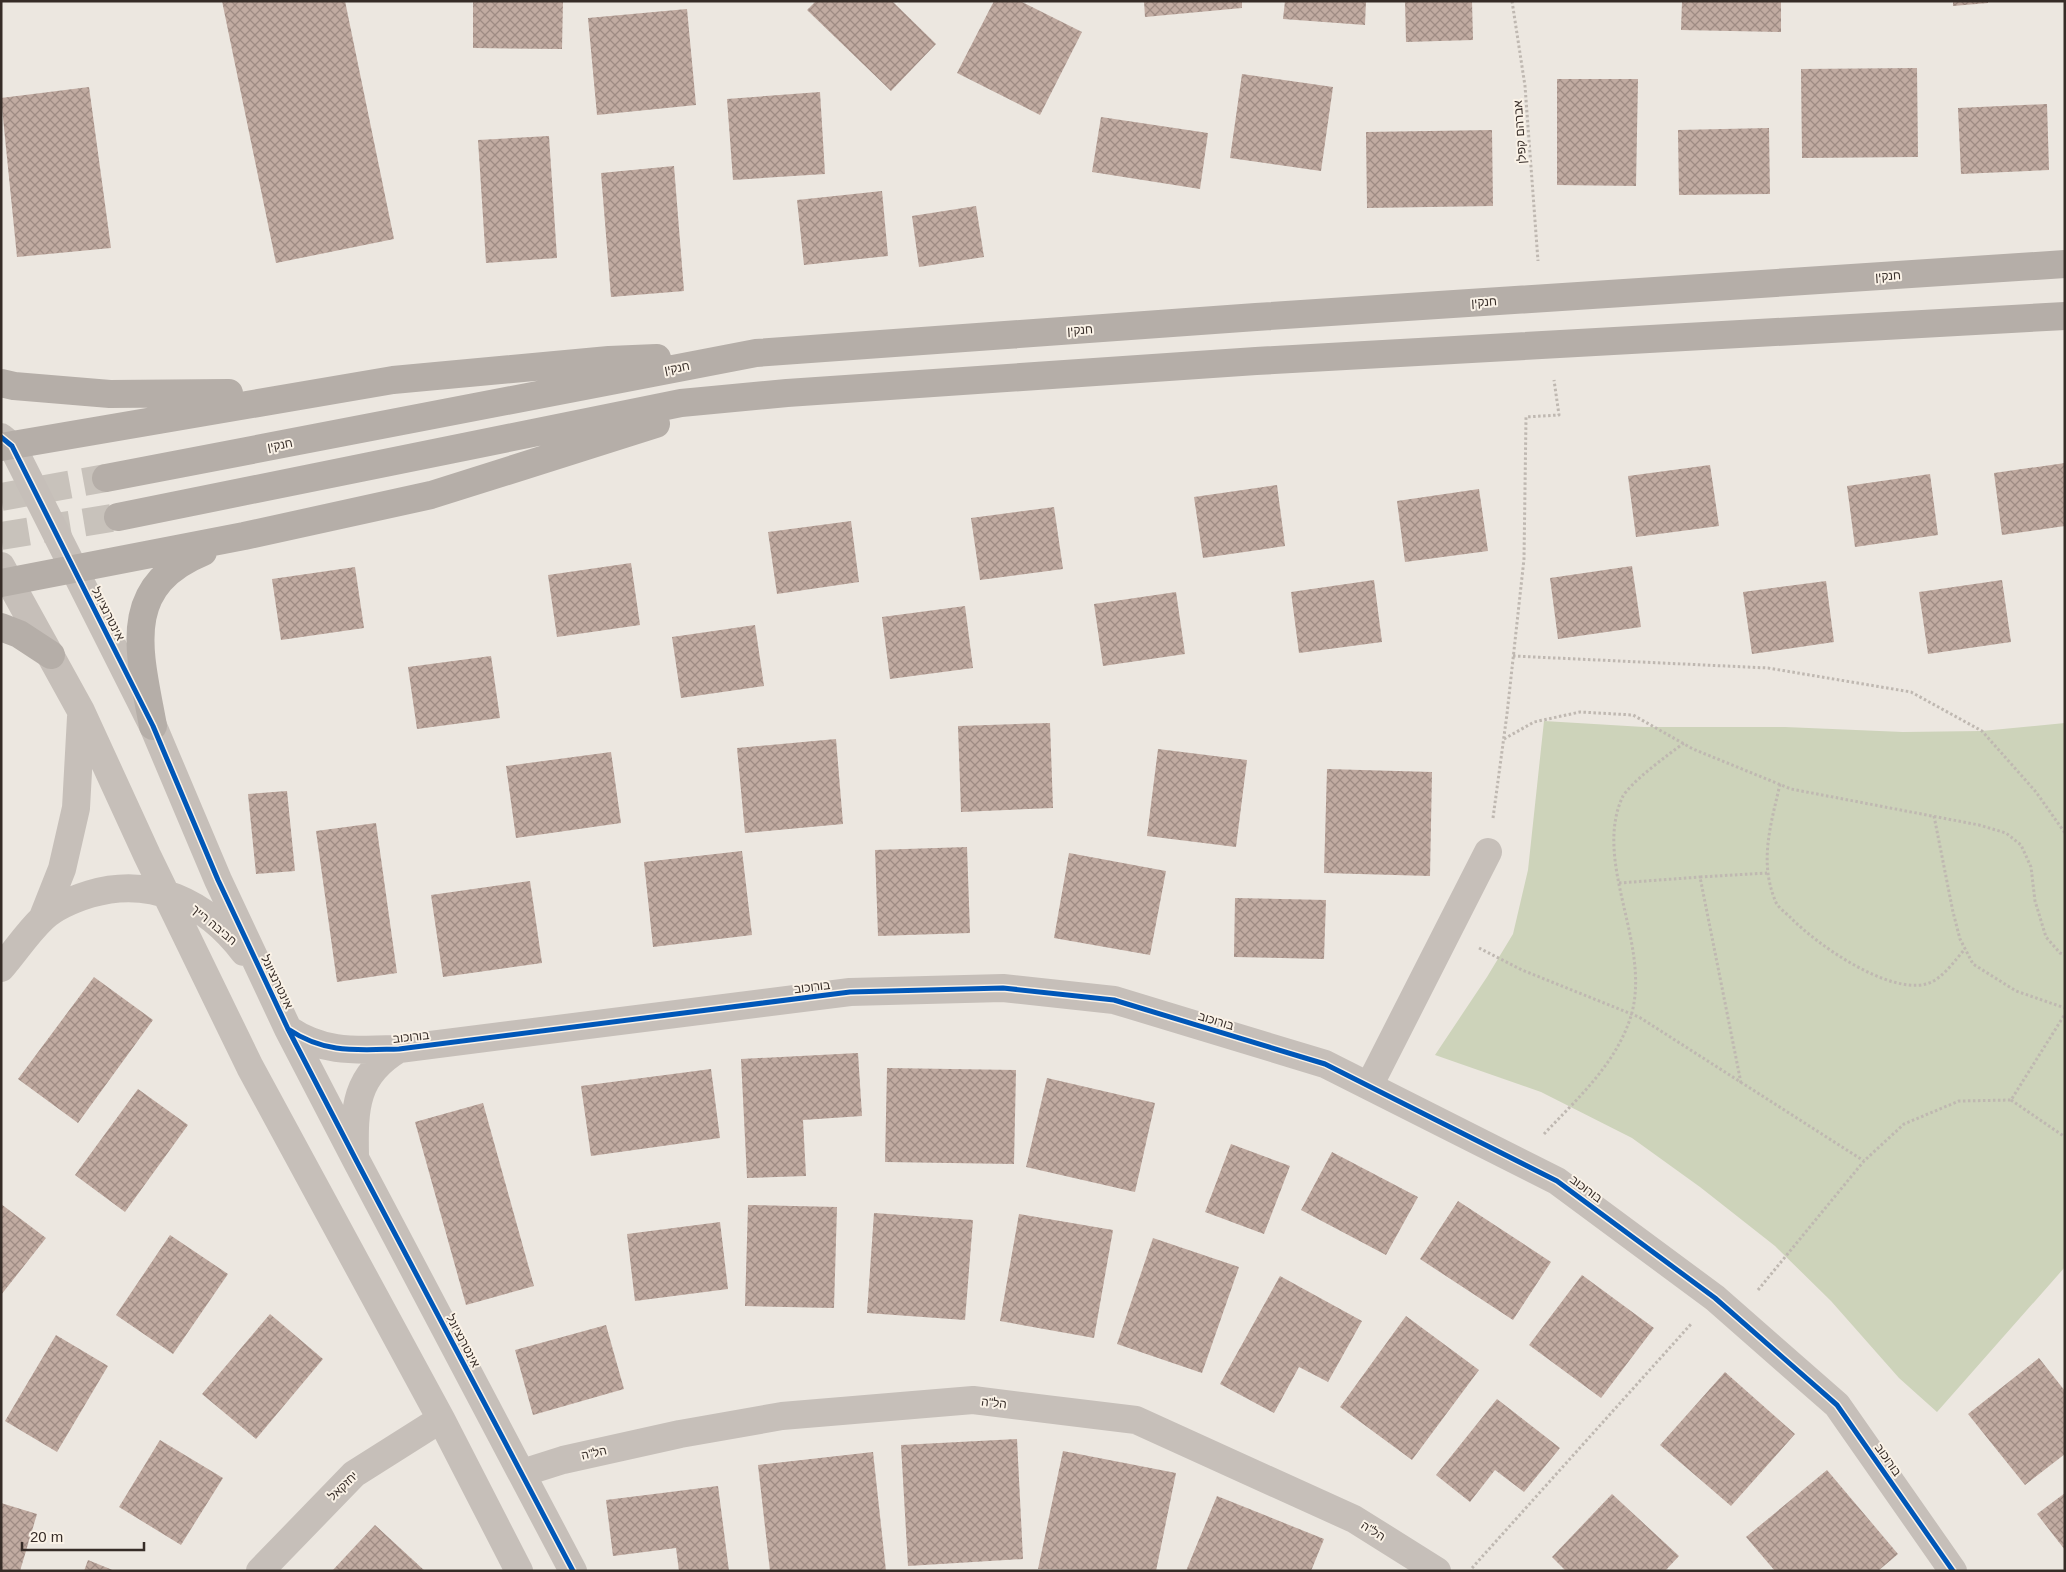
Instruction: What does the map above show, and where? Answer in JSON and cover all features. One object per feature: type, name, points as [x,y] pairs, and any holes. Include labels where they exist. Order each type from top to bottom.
[{"type":"main road","name":"חנקין","points":[[106,478],[756,353],[2065,264]]},
{"type":"main road","points":[[118,517],[681,403],[787,393],[1256,361],[2065,316]]},
{"type":"main road","points":[[5,443],[393,380],[609,360],[756,353]]},
{"type":"main road","points":[[1,383],[14,386],[110,394],[318,392]]},
{"type":"main road","points":[[4,577],[74,570],[244,536],[431,495],[684,415],[787,393]]},
{"type":"main road","points":[[153,726],[141,663],[140,642],[141,624],[150,593],[162,577],[177,565],[244,536]]},
{"type":"main road","points":[[1,627],[35,643],[51,655]]},
{"type":"street","name":"אינטרנציונל","points":[[5,443],[74,570],[153,726],[198,836],[288,1029],[573,1571]]},
{"type":"street","points":[[4,577],[51,655],[81,711],[165,892],[250,1067],[441,1418],[519,1571]]},
{"type":"street","points":[[44,917],[62,869],[76,808],[81,711]]},
{"type":"street","points":[[1369,1086],[1488,852]]},
{"type":"street","name":"חביבה רייך","points":[[1,968],[44,917],[77,898],[98,892],[136,887],[165,892],[186,901],[206,914],[240,947],[264,979]]},
{"type":"street","name":"בורוכוב","points":[[288,1029],[302,1038],[332,1048],[354,1050],[399,1049],[850,992],[1003,988],[1114,1000],[1324,1064],[1557,1180],[1715,1298],[1837,1405],[1953,1571]]},
{"type":"street","name":"בורוכוב","points":[[356,1160],[355,1123],[360,1090],[375,1066],[399,1049]]},
{"type":"street","name":"הל\"ה","points":[[522,1473],[563,1460],[670,1436],[782,1416],[973,1400],[1136,1420],[1354,1519],[1437,1571]]},
{"type":"street","name":"יחזקאל","points":[[260,1571],[354,1474],[441,1418]]},
{"type":"path","points":[[1488,852],[1504,739],[1524,559],[1526,417],[1559,415],[1554,377]]},
{"type":"path","points":[[1513,656],[1768,668],[1911,692],[1982,731],[2036,792],[2065,833]]},
{"type":"path","points":[[1504,739],[1534,722],[1580,712],[1633,715],[1684,743],[1791,789],[1979,825],[2006,833],[2021,845],[2031,867],[2035,901],[2046,937],[2060,953],[2065,955]]},
{"type":"path","points":[[1519,1161],[1603,1070],[1623,1037],[1631,1014],[1634,987],[1634,958],[1616,866],[1615,826],[1622,797],[1650,769],[1684,743]]},
{"type":"path","points":[[1780,784],[1767,842],[1767,874],[1775,903],[1804,933],[1864,971],[1898,984],[1927,984],[1943,974],[1965,949]]},
{"type":"path","points":[[1934,816],[1960,939],[1973,964],[2016,991],[2065,1008]]},
{"type":"path","points":[[1619,883],[1767,874]]},
{"type":"path","points":[[1700,877],[1742,1083]]},
{"type":"path","points":[[1448,932],[1522,970],[1631,1014],[1864,1161]]},
{"type":"path","points":[[2011,1100],[2065,1014]]},
{"type":"path","points":[[1753,1296],[1864,1161],[1904,1124],[1959,1101],[2011,1100],[2065,1138]]},
{"type":"path","points":[[1470,1571],[1715,1298]]},
{"type":"green space","points":[[1544,721],[1644,727],[1785,727],[1903,732],[1982,731],[2065,723],[2065,1267],[1937,1412],[1899,1378],[1831,1301],[1775,1246],[1700,1187],[1632,1138],[1541,1092],[1435,1055],[1513,934],[1528,870]]},
{"type":"building","points":[[222,1],[345,1],[394,239],[276,263]]},
{"type":"building","points":[[473,1],[563,1],[562,49],[473,48]]},
{"type":"building","points":[[816,1],[892,1],[936,44],[891,91],[807,10]]},
{"type":"building","points":[[994,1],[1020,1],[1082,32],[1040,115],[957,73]]},
{"type":"building","points":[[1144,1],[1242,1],[1242,8],[1145,17]]},
{"type":"building","points":[[1285,1],[1366,1],[1365,25],[1283,19]]},
{"type":"building","points":[[1405,1],[1472,1],[1473,40],[1406,42]]},
{"type":"building","points":[[1682,1],[1781,1],[1781,32],[1681,30]]},
{"type":"building","points":[[1953,1],[1988,1],[1988,3],[1953,6]]},
{"type":"building","points":[[687,9],[696,105],[597,115],[588,18]]},
{"type":"building","points":[[1917,68],[1918,157],[1802,158],[1801,69]]},
{"type":"building","points":[[1242,74],[1333,87],[1321,171],[1230,158]]},
{"type":"building","points":[[1557,79],[1638,79],[1636,186],[1557,185]]},
{"type":"building","points":[[89,87],[111,248],[17,257],[1,98]]},
{"type":"building","points":[[820,92],[825,174],[733,180],[727,99]]},
{"type":"building","points":[[2047,104],[2049,170],[1961,174],[1958,108]]},
{"type":"building","points":[[1101,117],[1208,133],[1200,189],[1092,172]]},
{"type":"building","points":[[1769,128],[1770,194],[1679,195],[1678,130]]},
{"type":"building","points":[[1492,130],[1493,206],[1367,208],[1366,132]]},
{"type":"building","points":[[549,136],[557,258],[486,263],[478,140]]},
{"type":"building","points":[[674,166],[684,291],[611,297],[601,173]]},
{"type":"building","points":[[882,191],[888,256],[804,265],[797,200]]},
{"type":"building","points":[[976,206],[984,257],[919,267],[912,216]]},
{"type":"building","points":[[2065,463],[2065,526],[2002,535],[1994,473]]},
{"type":"building","points":[[1710,465],[1719,526],[1636,537],[1628,476]]},
{"type":"building","points":[[1930,474],[1938,535],[1855,547],[1847,486]]},
{"type":"building","points":[[1277,485],[1285,546],[1203,558],[1194,497]]},
{"type":"building","points":[[1479,489],[1488,551],[1405,562],[1397,501]]},
{"type":"building","points":[[1054,507],[1063,569],[980,580],[971,518]]},
{"type":"building","points":[[851,521],[859,582],[777,594],[768,532]]},
{"type":"building","points":[[631,563],[640,625],[557,637],[548,575]]},
{"type":"building","points":[[1632,566],[1641,627],[1558,639],[1550,578]]},
{"type":"building","points":[[355,567],[364,628],[281,640],[272,579]]},
{"type":"building","points":[[1374,580],[1382,642],[1299,653],[1291,592]]},
{"type":"building","points":[[2002,580],[2011,642],[1928,654],[1919,592]]},
{"type":"building","points":[[1826,581],[1834,642],[1752,654],[1743,592]]},
{"type":"building","points":[[1176,592],[1185,654],[1103,666],[1094,604]]},
{"type":"building","points":[[965,606],[973,668],[890,679],[882,617]]},
{"type":"building","points":[[755,625],[764,686],[681,698],[672,637]]},
{"type":"building","points":[[491,656],[500,718],[417,729],[408,667]]},
{"type":"building","points":[[1050,723],[1053,808],[961,812],[958,726]]},
{"type":"building","points":[[836,739],[843,824],[745,833],[737,748]]},
{"type":"building","points":[[1158,749],[1247,760],[1236,847],[1147,836]]},
{"type":"building","points":[[611,752],[621,823],[516,838],[506,766]]},
{"type":"building","points":[[1327,769],[1432,772],[1430,876],[1324,873]]},
{"type":"building","points":[[287,791],[295,871],[256,874],[248,794]]},
{"type":"building","points":[[376,823],[397,973],[337,982],[316,831]]},
{"type":"building","points":[[967,847],[970,933],[878,936],[875,850]]},
{"type":"building","points":[[742,851],[752,935],[653,947],[644,862]]},
{"type":"building","points":[[1069,853],[1166,871],[1150,955],[1054,938]]},
{"type":"building","points":[[530,881],[542,963],[443,977],[431,895]]},
{"type":"building","points":[[1235,898],[1326,900],[1324,959],[1234,957]]},
{"type":"building","points":[[94,977],[153,1020],[78,1123],[18,1079]]},
{"type":"building","points":[[858,1053],[862,1116],[803,1120],[806,1176],[747,1178],[741,1059]]},
{"type":"building","points":[[887,1068],[1016,1070],[1014,1164],[885,1162]]},
{"type":"building","points":[[711,1069],[720,1138],[591,1156],[581,1086]]},
{"type":"building","points":[[1047,1078],[1155,1103],[1135,1192],[1026,1167]]},
{"type":"building","points":[[138,1089],[188,1125],[125,1212],[75,1175]]},
{"type":"building","points":[[483,1103],[534,1286],[466,1305],[415,1122]]},
{"type":"building","points":[[1231,1144],[1290,1166],[1264,1234],[1205,1212]]},
{"type":"building","points":[[1332,1152],[1418,1197],[1386,1255],[1301,1210]]},
{"type":"building","points":[[1458,1201],[1551,1262],[1513,1320],[1420,1259]]},
{"type":"building","points":[[1,1204],[46,1238],[1,1295]]},
{"type":"building","points":[[748,1205],[837,1207],[834,1308],[745,1306]]},
{"type":"building","points":[[874,1213],[973,1220],[965,1320],[867,1313]]},
{"type":"building","points":[[1019,1214],[1113,1230],[1094,1338],[1000,1321]]},
{"type":"building","points":[[720,1222],[728,1289],[635,1301],[627,1234]]},
{"type":"building","points":[[170,1235],[228,1274],[173,1354],[116,1315]]},
{"type":"building","points":[[1153,1238],[1239,1267],[1202,1373],[1117,1344]]},
{"type":"building","points":[[1582,1275],[1654,1328],[1601,1398],[1529,1345]]},
{"type":"building","points":[[1280,1276],[1362,1321],[1328,1382],[1299,1367],[1274,1413],[1220,1384]]},
{"type":"building","points":[[270,1314],[323,1359],[256,1439],[202,1394]]},
{"type":"building","points":[[1406,1316],[1479,1370],[1412,1460],[1340,1407]]},
{"type":"building","points":[[606,1325],[624,1389],[533,1415],[515,1350]]},
{"type":"building","points":[[56,1335],[108,1366],[57,1452],[5,1421]]},
{"type":"building","points":[[2039,1358],[2065,1391],[2065,1454],[2025,1485],[1968,1414]]},
{"type":"building","points":[[1725,1372],[1795,1434],[1731,1506],[1660,1445]]},
{"type":"building","points":[[1497,1399],[1560,1448],[1524,1492],[1495,1470],[1470,1502],[1436,1475]]},
{"type":"building","points":[[1017,1439],[1023,1559],[908,1566],[901,1445]]},
{"type":"building","points":[[160,1440],[223,1478],[181,1545],[119,1507]]},
{"type":"building","points":[[1063,1451],[1176,1473],[1156,1571],[1038,1569]]},
{"type":"building","points":[[873,1452],[886,1571],[770,1571],[758,1465]]},
{"type":"building","points":[[1827,1470],[1898,1554],[1878,1571],[1775,1571],[1746,1537]]},
{"type":"building","points":[[718,1486],[729,1571],[679,1571],[676,1548],[613,1556],[606,1500]]},
{"type":"building","points":[[2065,1493],[2065,1550],[2037,1514]]},
{"type":"building","points":[[1612,1494],[1679,1556],[1665,1571],[1566,1571],[1552,1557]]},
{"type":"building","points":[[1217,1496],[1324,1539],[1311,1571],[1186,1571]]},
{"type":"building","points":[[1,1503],[37,1514],[20,1571],[1,1571]]},
{"type":"building","points":[[375,1525],[425,1571],[332,1571]]},
{"type":"building","points":[[88,1560],[115,1571],[84,1571]]},
{"type":"tunnel","points":[[1,497],[106,478]]},
{"type":"tunnel","points":[[1,536],[118,517]]},
{"type":"cycle path","points":[[1,437],[12,446],[153,726],[218,880],[288,1029],[573,1571]]},
{"type":"cycle path","points":[[288,1029],[315,1043],[328,1047],[355,1050],[399,1049],[850,992],[1003,988],[1114,1000],[1325,1064],[1557,1181],[1715,1298],[1837,1405],[1953,1571]]}]
